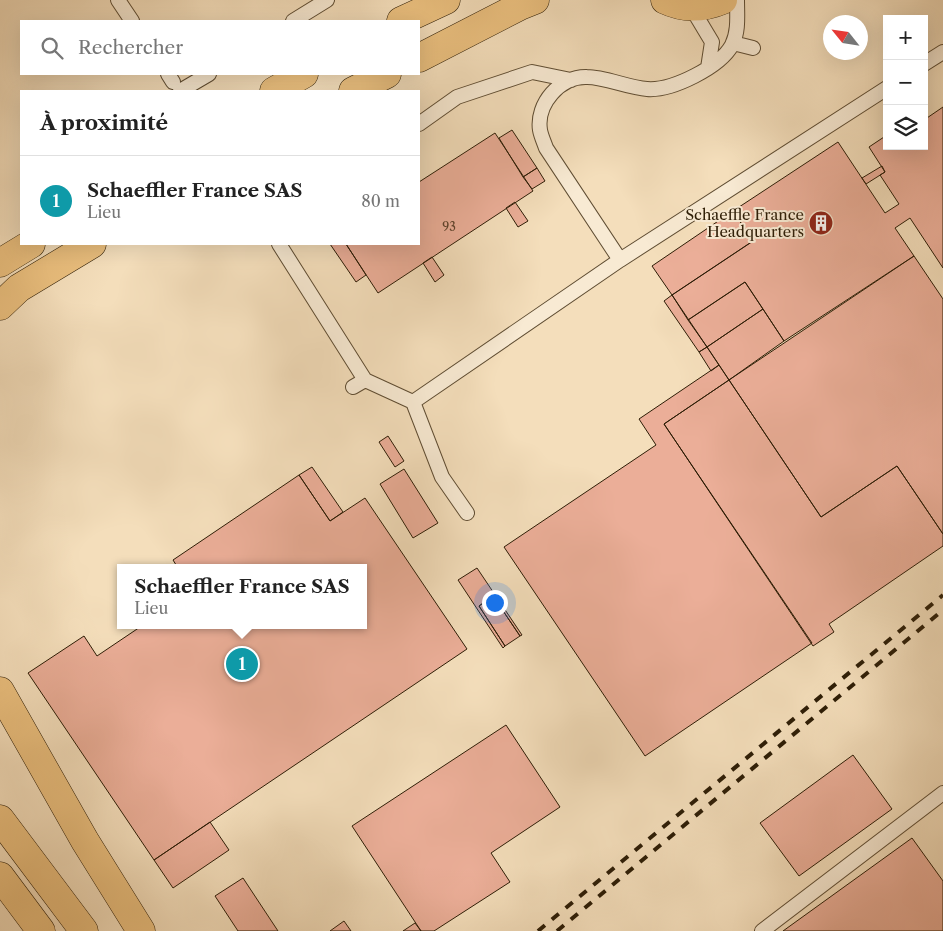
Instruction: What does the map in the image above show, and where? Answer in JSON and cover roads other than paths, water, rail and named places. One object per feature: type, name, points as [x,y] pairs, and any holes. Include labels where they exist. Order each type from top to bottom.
[{"type":"main road","points":[[403,20],[446,0]]},
{"type":"main road","points":[[420,57],[535,0]]},
{"type":"main road","points":[[664,0],[691,7],[703,6],[723,0]]},
{"type":"main road","points":[[276,90],[302,75]]},
{"type":"main road","points":[[355,90],[385,75]]},
{"type":"main road","points":[[0,263],[29,245]]},
{"type":"main road","points":[[0,306],[19,288],[90,245]]},
{"type":"main road","points":[[0,691],[85,841],[141,931]]},
{"type":"main road","points":[[0,819],[84,931]]},
{"type":"main road","points":[[0,876],[41,931]]},
{"type":"lane","points":[[118,0],[131,20]]},
{"type":"lane","points":[[294,20],[314,4],[327,0]]},
{"type":"lane","points":[[420,123],[458,97],[532,72],[571,80],[587,77],[647,89],[660,89],[679,84],[708,68],[727,52],[732,43],[737,25],[737,0]]},
{"type":"lane","points":[[691,7],[712,42],[708,68]]},
{"type":"lane","points":[[732,43],[753,48]]},
{"type":"lane","points":[[928,61],[943,52]]},
{"type":"lane","points":[[174,82],[205,75]]},
{"type":"lane","points":[[571,80],[547,99],[541,114],[540,130],[546,148],[620,260]]},
{"type":"lane","points":[[413,402],[620,260],[883,91]]},
{"type":"lane","points":[[280,245],[359,384],[413,402]]},
{"type":"lane","points":[[413,402],[442,477],[467,513]]},
{"type":"lane","points":[[762,931],[943,793]]},
{"type":"railway","points":[[538,931],[943,595]]},
{"type":"railway","points":[[557,931],[943,610]]},
{"type":"place","name":"Schaeffle France Headquarters","points":[[821,223]]},
{"type":"place","name":"Schaeffler France SAS","points":[[242,664]]}]
